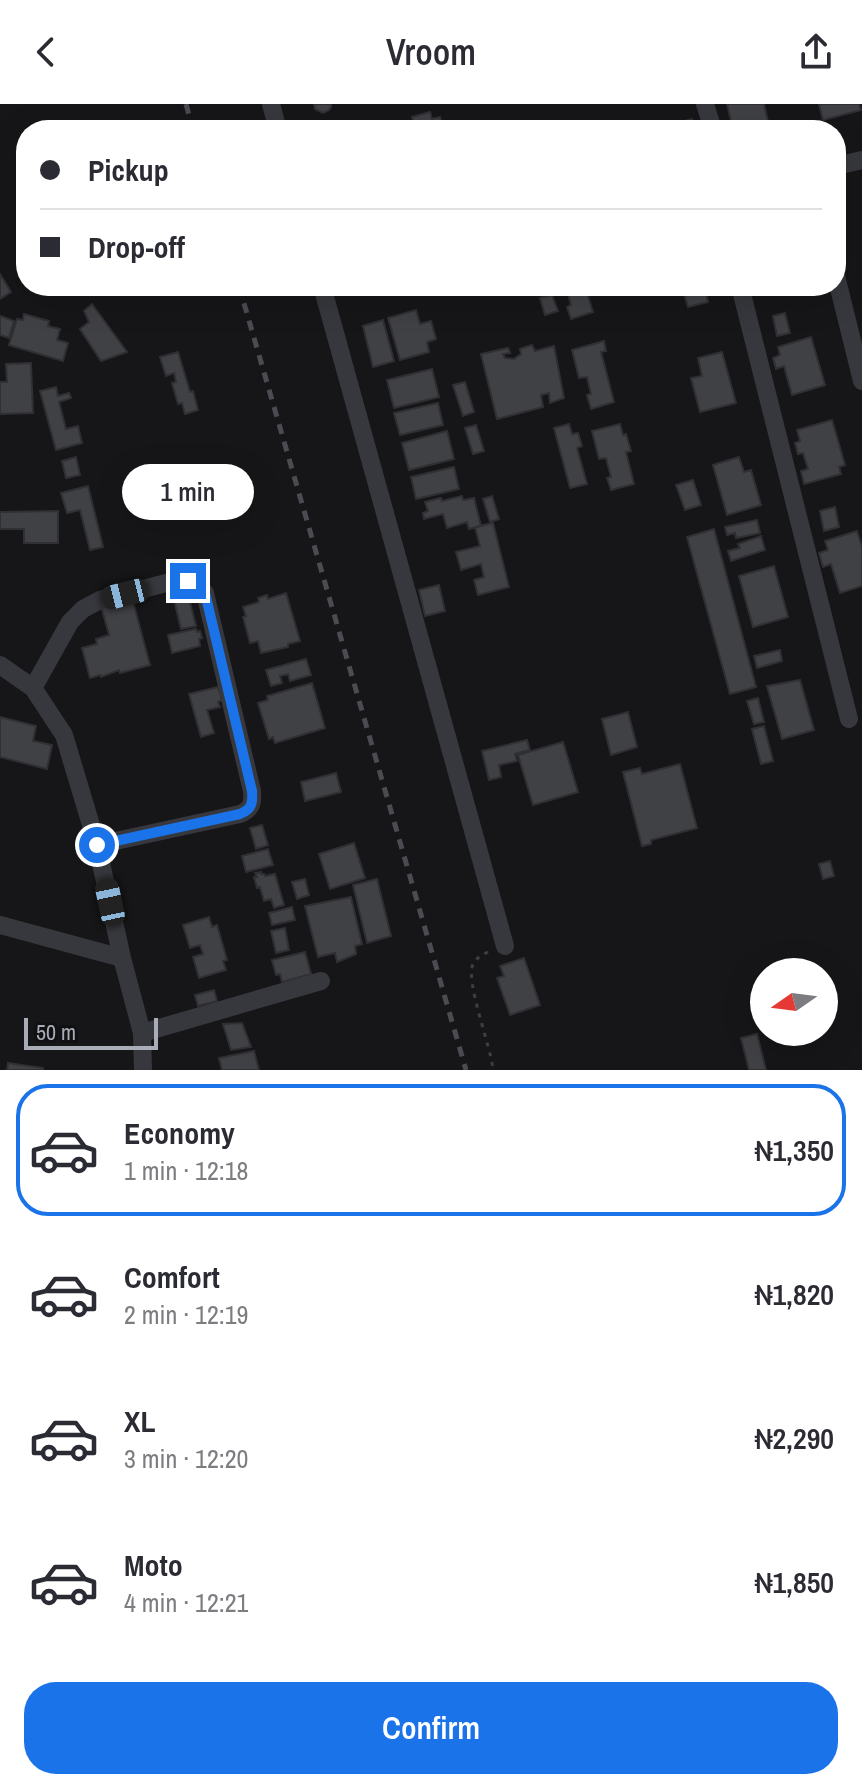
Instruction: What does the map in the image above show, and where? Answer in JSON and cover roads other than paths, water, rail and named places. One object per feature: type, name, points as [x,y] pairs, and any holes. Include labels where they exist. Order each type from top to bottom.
[{"type":"street","points":[[328,296],[505,946]]},
{"type":"street","points":[[743,296],[849,719]]},
{"type":"street","points":[[841,296],[862,381]]},
{"type":"street","points":[[33,688],[70,622],[83,609],[100,600],[174,581],[188,581],[205,593],[253,803],[249,810],[240,814],[97,845]]},
{"type":"street","points":[[0,665],[33,688],[64,735],[97,845],[142,1033],[143,1070]]},
{"type":"street","points":[[0,925],[122,958]]},
{"type":"street","points":[[142,1033],[321,981]]},
{"type":"railway","points":[[186,104],[190,120]]},
{"type":"railway","points":[[242,296],[466,1070]]}]
